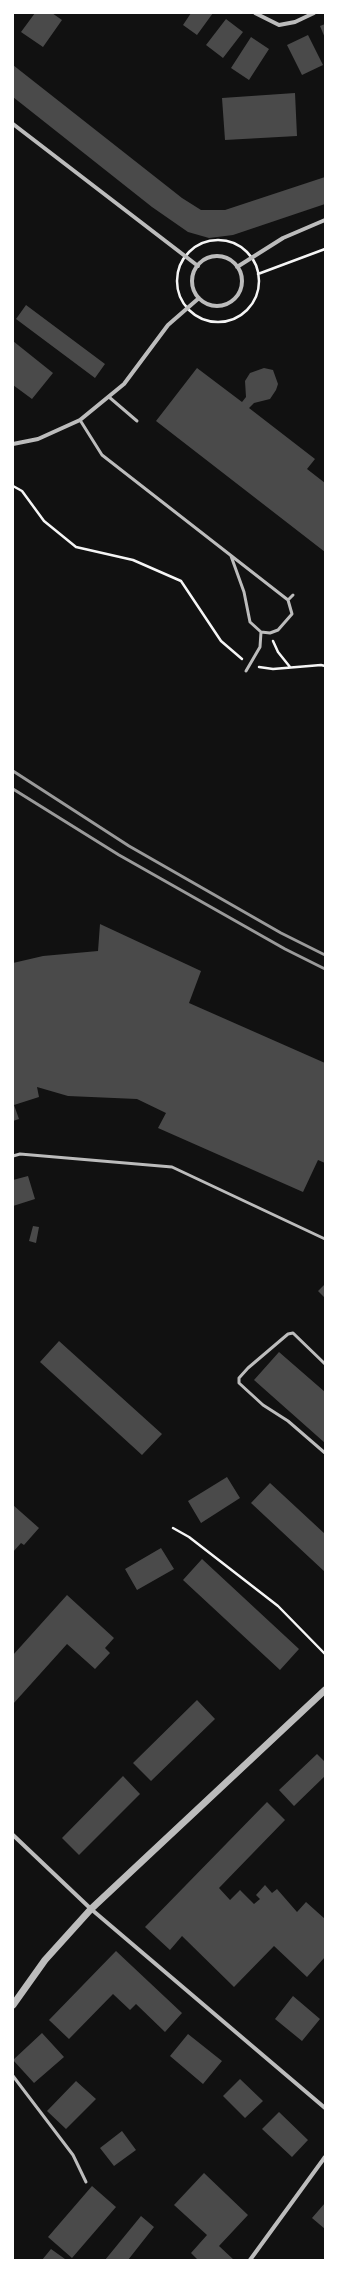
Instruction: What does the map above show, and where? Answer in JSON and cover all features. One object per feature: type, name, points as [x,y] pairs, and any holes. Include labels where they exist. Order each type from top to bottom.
[{"type":"street","points":[[255,13],[279,25],[295,22],[314,13]]},
{"type":"street","points":[[13,124],[198,266]]},
{"type":"street","points":[[237,267],[282,238],[325,220]]},
{"type":"street","points":[[220,257],[228,259],[237,267],[242,280],[241,288],[232,301],[226,305],[212,306],[199,298],[195,293],[192,279],[198,266],[204,260],[220,257]]},
{"type":"street","points":[[13,444],[38,439],[80,420],[124,384],[168,325],[199,298]]},
{"type":"street","points":[[13,2005],[45,1960],[91,1909],[325,1690]]},
{"type":"street","points":[[13,1835],[91,1909],[325,2108]]},
{"type":"street","points":[[250,2260],[325,2157]]},
{"type":"lane","points":[[109,397],[137,421]]},
{"type":"lane","points":[[80,420],[102,455],[288,600],[292,614],[278,630],[270,633],[261,632],[250,622],[244,592],[231,556]]},
{"type":"lane","points":[[288,600],[293,595]]},
{"type":"lane","points":[[246,671],[260,647],[261,632]]},
{"type":"lane","points":[[13,1156],[20,1154],[172,1167],[325,1239]]},
{"type":"lane","points":[[325,1364],[293,1333],[288,1334],[248,1368],[240,1378],[239,1382],[263,1405],[288,1421],[325,1453]]},
{"type":"lane","points":[[13,2076],[72,2155],[86,2182]]},
{"type":"path","points":[[218,240],[231,242],[243,248],[252,258],[258,274],[258,291],[250,307],[242,315],[219,323],[207,321],[196,316],[187,309],[179,297],[176,283],[178,269],[185,256],[194,248],[206,242],[218,240]]},
{"type":"path","points":[[258,274],[325,249]]},
{"type":"path","points":[[13,486],[22,491],[44,521],[76,547],[133,560],[181,581],[221,641],[250,665],[273,669],[321,665],[325,666]]},
{"type":"path","points":[[270,633],[278,652],[291,667]]},
{"type":"path","points":[[173,1528],[189,1537],[278,1606],[325,1654]]},
{"type":"building","points":[[35,13],[52,13],[62,20],[43,47],[21,32]]},
{"type":"building","points":[[191,13],[213,13],[197,35],[183,25]]},
{"type":"building","points":[[226,19],[243,32],[223,58],[206,45]]},
{"type":"building","points":[[325,24],[325,38],[320,26]]},
{"type":"building","points":[[308,35],[323,65],[302,75],[287,45]]},
{"type":"building","points":[[251,37],[269,49],[249,80],[231,68]]},
{"type":"building","points":[[13,65],[182,198],[201,210],[225,210],[325,177],[325,204],[233,235],[209,238],[188,232],[152,207],[13,97]]},
{"type":"building","points":[[295,93],[297,136],[225,140],[222,98]]},
{"type":"building","points":[[26,305],[105,364],[95,378],[16,319]]},
{"type":"building","points":[[13,341],[53,373],[32,399],[13,385]]},
{"type":"building","points":[[197,368],[242,402],[246,397],[245,381],[250,373],[264,368],[273,370],[278,384],[276,390],[270,399],[254,403],[249,408],[315,459],[307,469],[325,483],[325,552],[156,421]]},
{"type":"building","points":[[100,924],[201,971],[189,1003],[325,1063],[325,1163],[318,1160],[303,1192],[158,1128],[166,1113],[137,1099],[68,1096],[37,1087],[39,1097],[14,1105],[19,1119],[13,1121],[13,963],[43,956],[98,951]]},
{"type":"building","points":[[28,1176],[35,1199],[13,1206],[13,1180]]},
{"type":"building","points":[[33,1226],[39,1227],[36,1243],[29,1241]]},
{"type":"building","points":[[325,1284],[325,1298],[318,1291]]},
{"type":"building","points":[[59,1341],[162,1434],[142,1455],[40,1362]]},
{"type":"building","points":[[279,1352],[325,1392],[325,1443],[254,1380]]},
{"type":"building","points":[[227,1477],[240,1498],[201,1523],[188,1501]]},
{"type":"building","points":[[270,1483],[325,1534],[325,1572],[251,1503]]},
{"type":"building","points":[[13,1505],[39,1528],[24,1545],[21,1543],[13,1552]]},
{"type":"building","points":[[161,1548],[174,1569],[137,1590],[125,1569]]},
{"type":"building","points":[[202,1559],[299,1649],[280,1670],[183,1580]]},
{"type":"building","points":[[67,1595],[114,1638],[105,1648],[110,1653],[95,1669],[67,1644],[13,1704],[13,1655]]},
{"type":"building","points":[[197,1700],[215,1719],[151,1781],[133,1763]]},
{"type":"building","points":[[317,1754],[325,1762],[325,1776],[294,1806],[279,1790]]},
{"type":"building","points":[[123,1776],[140,1794],[79,1855],[62,1838]]},
{"type":"building","points":[[267,1802],[285,1820],[219,1888],[230,1900],[240,1890],[254,1904],[260,1899],[256,1895],[265,1885],[272,1893],[277,1889],[297,1912],[306,1902],[325,1919],[325,1957],[307,1977],[274,1946],[234,1987],[182,1936],[170,1950],[145,1927]]},
{"type":"building","points":[[116,1951],[182,2013],[165,2032],[136,2004],[130,2010],[113,1994],[69,2039],[49,2020]]},
{"type":"building","points":[[293,1996],[320,2019],[302,2041],[275,2019]]},
{"type":"building","points":[[42,2033],[64,2057],[34,2083],[13,2060]]},
{"type":"building","points":[[188,2034],[222,2061],[203,2084],[170,2056]]},
{"type":"building","points":[[240,2079],[263,2101],[245,2118],[223,2096]]},
{"type":"building","points":[[76,2081],[96,2099],[66,2129],[47,2111]]},
{"type":"building","points":[[279,2112],[308,2140],[292,2157],[262,2129]]},
{"type":"building","points":[[122,2131],[136,2150],[114,2166],[100,2148]]},
{"type":"building","points":[[204,2173],[248,2215],[219,2246],[234,2260],[198,2260],[191,2253],[207,2235],[174,2205]]},
{"type":"building","points":[[92,2186],[116,2207],[72,2258],[48,2237]]},
{"type":"building","points":[[325,2203],[325,2229],[312,2218]]},
{"type":"building","points":[[141,2216],[154,2227],[128,2260],[105,2260]]},
{"type":"building","points":[[51,2249],[65,2259],[42,2260]]},
{"type":"railway","points":[[13,771],[129,846],[281,933],[325,955]]},
{"type":"railway","points":[[13,789],[119,855],[285,949],[325,969]]}]
